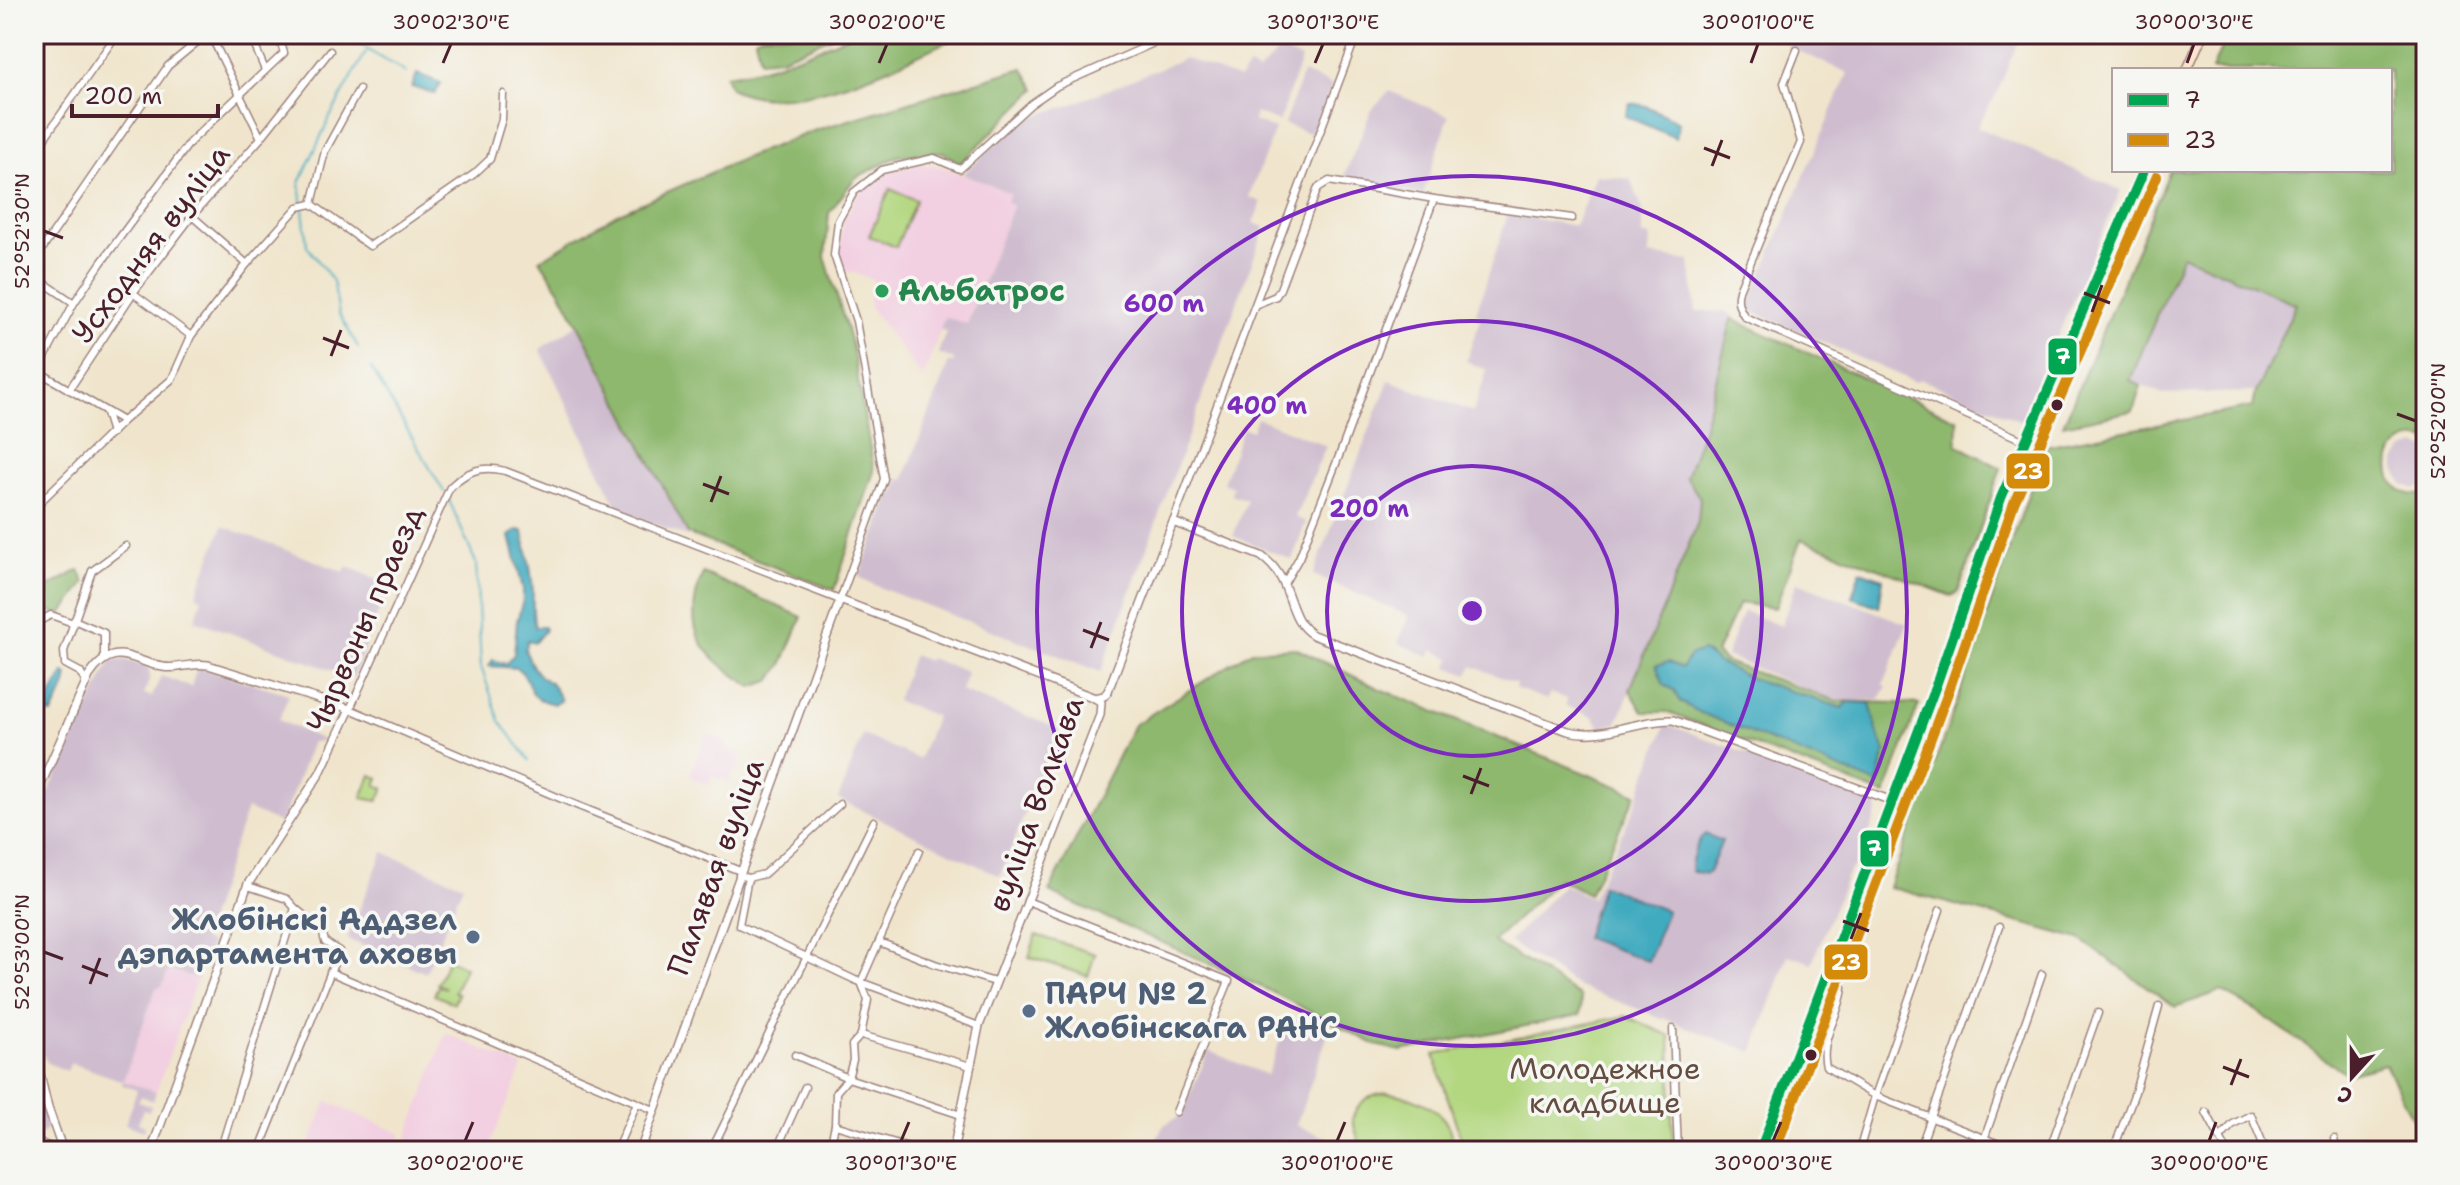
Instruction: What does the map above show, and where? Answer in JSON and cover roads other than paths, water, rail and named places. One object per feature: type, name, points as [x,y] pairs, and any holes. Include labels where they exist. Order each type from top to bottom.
[{"type":"main road","points":[[2188,68],[2203,34]]},
{"type":"main road","points":[[1760,1151],[1953,639],[2001,498],[2143,172]]},
{"type":"main road","points":[[34,1142],[61,1151]]},
{"type":"street","points":[[34,153],[117,34]]},
{"type":"street","points":[[34,261],[168,66],[208,34],[261,138]]},
{"type":"street","points":[[250,34],[265,70]]},
{"type":"street","name":"Усходняя вуліца","points":[[34,369],[43,361],[74,303],[190,142],[284,53],[278,34]]},
{"type":"street","points":[[840,600],[884,479],[856,321],[834,255],[838,221],[845,207],[861,184],[891,167],[934,158],[960,169],[1031,104],[1057,86],[1174,34]]},
{"type":"street","name":"вуліца Волкава","points":[[1095,698],[1104,696],[1108,691],[1357,34]]},
{"type":"street","points":[[1797,50],[1784,83],[1801,142],[1739,290],[1740,310],[1745,317],[2025,441]]},
{"type":"street","name":"Усходняя вуліца","points":[[69,390],[133,293],[192,216],[261,138],[330,51]]},
{"type":"street","points":[[312,204],[325,151],[359,89]]},
{"type":"street","points":[[34,508],[123,421],[172,379],[191,336],[247,264],[298,207],[312,204],[370,246],[474,174],[490,159],[502,119],[503,94]]},
{"type":"street","points":[[1257,304],[1276,296],[1280,289],[1316,193],[1324,184],[1336,181],[1434,199],[1572,218]]},
{"type":"street","points":[[1285,582],[1299,558],[1434,199]]},
{"type":"street","points":[[192,216],[247,264]]},
{"type":"street","points":[[34,276],[74,303]]},
{"type":"street","points":[[133,293],[191,336]]},
{"type":"street","points":[[34,369],[123,421]]},
{"type":"street","points":[[106,413],[112,433]]},
{"type":"street","name":"Чырвоны праезд","points":[[151,1151],[248,886],[320,773],[450,487],[459,478],[480,468],[505,471],[1095,698]]},
{"type":"street","points":[[1173,522],[1261,556],[1271,563],[1285,582],[1297,619],[1313,635],[1568,731],[1602,734],[1649,721],[1673,720],[1892,801]]},
{"type":"street","points":[[86,683],[80,672],[65,664],[64,651],[92,571],[126,546]]},
{"type":"street","name":"Палявая вуліца","points":[[640,1151],[840,600]]},
{"type":"street","points":[[34,624],[51,615],[104,633],[104,659]]},
{"type":"street","points":[[34,800],[94,668],[114,654],[123,654],[167,668],[195,663],[208,665],[350,709],[748,878],[764,874],[840,804]]},
{"type":"street","name":"вуліца Волкава","points":[[953,1151],[979,1026],[1100,715],[1101,702],[1095,698]]},
{"type":"street","points":[[711,1151],[874,821]]},
{"type":"street","points":[[829,1151],[835,1125],[836,1092],[848,1078],[853,1060],[852,1045],[861,1035],[868,1000],[861,982],[919,851]]},
{"type":"street","points":[[748,878],[739,925],[861,982],[979,1026]]},
{"type":"street","points":[[248,886],[287,899],[322,930],[325,942],[339,951],[259,1151]]},
{"type":"street","points":[[1027,901],[1229,981],[1176,1112]]},
{"type":"street","points":[[220,1151],[295,908]]},
{"type":"street","points":[[1859,1151],[1940,910]]},
{"type":"street","points":[[1919,1151],[1999,927]]},
{"type":"street","points":[[879,942],[935,964],[995,982]]},
{"type":"street","points":[[330,972],[654,1110]]},
{"type":"street","points":[[1980,1151],[2042,974]]},
{"type":"street","points":[[1827,976],[1843,987],[1826,1039],[1823,1056],[1826,1067],[1875,1096],[2017,1151]]},
{"type":"street","points":[[2113,1151],[2135,1092],[2159,1006]]},
{"type":"street","points":[[2049,1151],[2098,1013]]},
{"type":"street","points":[[1673,1029],[1678,1151]]},
{"type":"street","points":[[861,1035],[971,1066]]},
{"type":"street","points":[[34,1049],[61,1151]]},
{"type":"street","points":[[795,1055],[848,1078],[961,1115]]},
{"type":"street","points":[[776,1151],[805,1087]]},
{"type":"street","points":[[616,1151],[637,1103]]},
{"type":"street","points":[[2206,1112],[2227,1151]]},
{"type":"street","points":[[2221,1137],[2233,1124],[2251,1115],[2266,1151]]},
{"type":"street","points":[[835,1125],[922,1151]]},
{"type":"street","points":[[2334,1139],[2337,1151]]},
{"type":"water","points":[[417,74],[441,83],[435,94],[412,87]]},
{"type":"water","points":[[1630,103],[1646,106],[1679,122],[1676,138],[1625,116]]},
{"type":"water","points":[[517,530],[523,531],[530,564],[535,627],[544,627],[545,630],[535,642],[528,640],[525,650],[537,673],[550,682],[560,698],[561,701],[555,704],[533,694],[517,668],[489,666],[493,660],[506,664],[514,654],[517,621],[523,600],[510,536]]},
{"type":"water","points":[[1860,571],[1883,579],[1879,607],[1852,597]]},
{"type":"water","points":[[1703,651],[1717,662],[1750,678],[1842,708],[1848,702],[1870,703],[1885,751],[1878,784],[1680,702],[1674,690],[1664,685],[1656,665],[1669,662],[1681,668],[1691,655]]},
{"type":"water","points":[[64,673],[68,675],[66,686],[52,714],[47,713],[52,694]]},
{"type":"water","points":[[1705,834],[1722,841],[1709,872],[1705,874],[1692,871],[1692,867],[1693,856]]},
{"type":"water","points":[[1602,885],[1667,911],[1648,961],[1585,938]]},
{"type":"waterway","points":[[351,34],[371,52],[406,73]]},
{"type":"waterway","points":[[358,347],[339,314],[333,281],[307,246],[300,182],[330,117],[366,52]]},
{"type":"waterway","points":[[371,368],[444,492]]},
{"type":"waterway","points":[[449,500],[476,563],[481,667],[500,721],[529,760]]},
{"type":"place","name":"Альбатрос","points":[[882,291]]},
{"type":"place","name":"Жлобінскі Аддзел дэпартамента аховы","points":[[473,937]]},
{"type":"place","name":"ПАРЧ № 2 Жлобінскага РАНС","points":[[1029,1011]]},
{"type":"park label","name":"Молодежное кладбище","points":[[1605,1086]]}]
